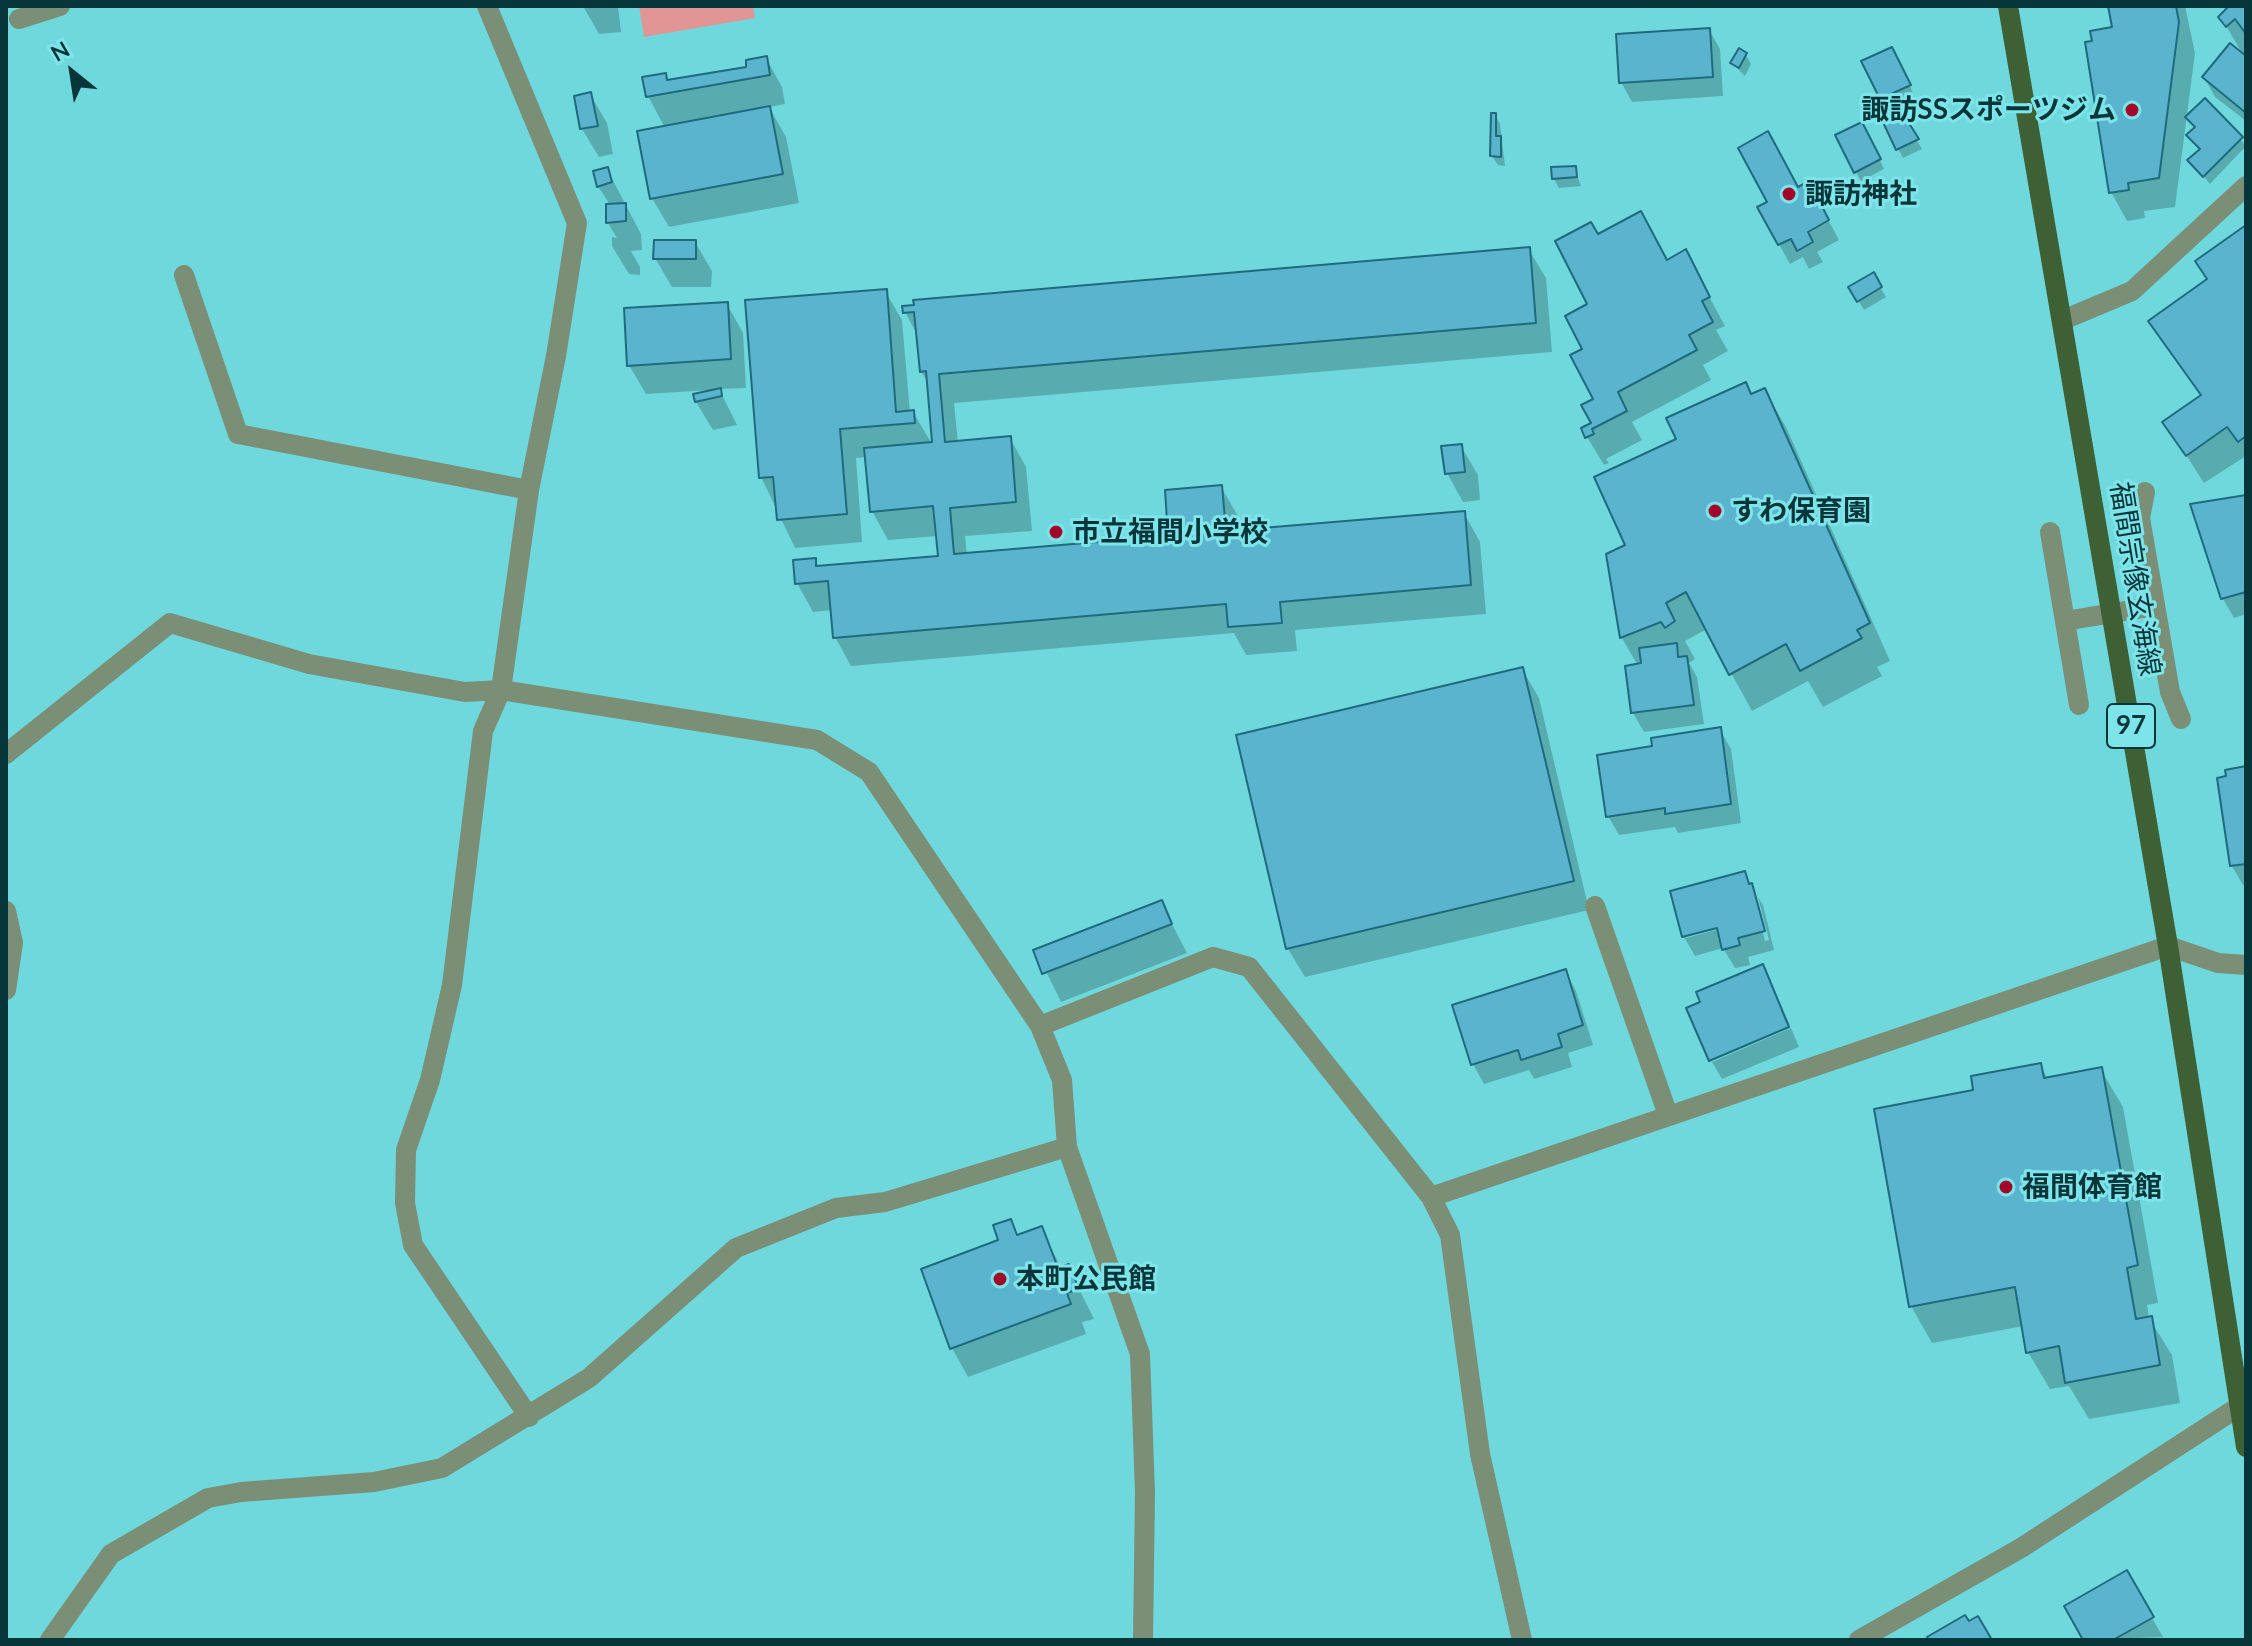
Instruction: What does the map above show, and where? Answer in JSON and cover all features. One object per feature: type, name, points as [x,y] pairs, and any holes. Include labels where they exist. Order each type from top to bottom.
[{"type":"main road","name":"福間宗像玄海線","points":[[2008,6],[2168,946],[2246,1447]]},
{"type":"street","points":[[19,19],[60,6]]},
{"type":"street","points":[[487,6],[577,223],[556,356],[529,490],[501,690],[483,731],[452,985],[430,1080],[406,1150],[405,1203],[413,1245],[529,1417]]},
{"type":"street","points":[[2063,320],[2132,291],[2246,186]]},
{"type":"street","points":[[184,275],[238,434],[529,490]]},
{"type":"street","points":[[2145,492],[2140,518],[2170,692],[2181,719]]},
{"type":"street","points":[[2050,532],[2079,705]]},
{"type":"street","points":[[2065,621],[2155,606]]},
{"type":"street","points":[[6,754],[170,623],[309,664],[465,692],[501,690],[817,740],[869,772],[1040,1026],[1062,1080],[1067,1147],[1140,1354],[1145,1493],[1143,1640]]},
{"type":"street","points":[[1595,906],[1668,1115]]},
{"type":"street","points":[[6,914],[13,943],[6,990]]},
{"type":"street","points":[[1431,1197],[2168,946],[2218,963],[2246,965]]},
{"type":"street","points":[[1040,1026],[1213,957],[1249,967],[1431,1197],[1450,1235],[1480,1454],[1522,1640]]},
{"type":"street","points":[[50,1640],[111,1554],[208,1498],[241,1492],[374,1482],[442,1468],[589,1378],[736,1248],[836,1208],[885,1202],[1067,1147]]},
{"type":"street","points":[[1859,1640],[2021,1548],[2242,1406]]},
{"type":"shaded area","points":[[639,6],[753,6],[755,18],[644,37]]},
{"type":"building","name":"諏訪SSスポーツジム","points":[[2108,6],[2176,6],[2179,22],[2159,178],[2128,183],[2129,190],[2109,193],[2085,42],[2092,41],[2090,31],[2112,27]]},
{"type":"building","points":[[2229,6],[2246,6],[2246,34],[2235,19],[2226,27],[2218,17]]},
{"type":"building","points":[[1710,28],[1713,77],[1619,83],[1616,34]]},
{"type":"building","points":[[2230,43],[2246,56],[2246,113],[2202,77]]},
{"type":"building","points":[[1892,47],[1911,85],[1880,99],[1861,61]]},
{"type":"building","points":[[1739,48],[1747,53],[1739,68],[1730,63]]},
{"type":"building","points":[[767,56],[770,75],[646,97],[642,77],[666,73],[667,80],[746,67],[746,60]]},
{"type":"building","points":[[591,92],[598,126],[580,129],[574,96]]},
{"type":"building","points":[[2205,98],[2243,137],[2203,177],[2187,160],[2200,149],[2186,135],[2195,127],[2185,117]]},
{"type":"building","points":[[770,106],[783,174],[650,199],[637,131]]},
{"type":"building","points":[[1900,109],[1919,139],[1896,150],[1881,118]]},
{"type":"building","points":[[1491,113],[1496,113],[1496,136],[1501,136],[1501,157],[1490,156]]},
{"type":"building","points":[[1862,122],[1881,159],[1854,173],[1835,135]]},
{"type":"building","name":"諏訪神社","points":[[1768,131],[1798,187],[1809,181],[1829,220],[1808,232],[1813,242],[1797,251],[1791,239],[1778,245],[1757,207],[1767,202],[1738,148]]},
{"type":"building","points":[[1576,166],[1577,177],[1552,179],[1551,167]]},
{"type":"building","points":[[608,167],[612,182],[597,187],[593,171]]},
{"type":"building","points":[[626,203],[626,221],[606,223],[606,204]]},
{"type":"building","points":[[1641,211],[1667,260],[1686,249],[1710,297],[1702,301],[1713,322],[1689,335],[1697,350],[1618,392],[1627,411],[1592,429],[1594,434],[1585,438],[1581,428],[1591,423],[1581,405],[1593,399],[1570,355],[1582,349],[1565,316],[1587,304],[1555,241],[1591,222],[1598,234]]},
{"type":"building","points":[[2246,225],[2246,436],[2238,442],[2227,427],[2186,456],[2162,422],[2201,395],[2148,321],[2207,279],[2195,261]]},
{"type":"building","points":[[654,240],[696,240],[696,259],[653,259]]},
{"type":"building","points":[[1530,247],[1536,323],[939,374],[945,442],[1011,436],[1016,502],[950,508],[954,554],[1168,536],[1165,490],[1222,485],[1226,531],[1465,511],[1471,585],[1280,602],[1282,623],[1228,627],[1226,604],[833,638],[828,581],[795,584],[793,560],[816,558],[816,566],[938,556],[933,506],[870,512],[864,448],[932,442],[926,371],[920,372],[914,312],[903,313],[902,306],[914,305],[913,300]]},
{"type":"building","points":[[1874,272],[1882,287],[1857,302],[1848,287]]},
{"type":"building","points":[[887,289],[896,412],[914,410],[915,423],[840,429],[847,514],[777,520],[773,477],[759,478],[745,300]]},
{"type":"building","points":[[728,302],[731,359],[627,366],[624,308]]},
{"type":"building","name":"すわ保育園","points":[[1746,382],[1751,394],[1765,388],[1870,623],[1857,630],[1862,638],[1800,671],[1786,644],[1729,675],[1686,592],[1666,603],[1675,621],[1665,628],[1661,622],[1620,638],[1606,554],[1625,545],[1594,477],[1676,439],[1666,418]]},
{"type":"building","points":[[721,388],[722,396],[695,402],[693,394]]},
{"type":"building","points":[[1462,444],[1465,472],[1445,474],[1441,446]]},
{"type":"building","points":[[2246,495],[2246,592],[2221,599],[2190,504]]},
{"type":"building","points":[[1677,643],[1678,657],[1687,656],[1694,705],[1631,713],[1625,666],[1641,663],[1639,648]]},
{"type":"building","points":[[1523,667],[1574,881],[1286,949],[1236,735]]},
{"type":"building","points":[[1721,727],[1731,804],[1665,814],[1665,808],[1606,817],[1597,755],[1652,746],[1651,738]]},
{"type":"building","points":[[2246,766],[2246,864],[2230,866],[2217,778],[2226,776],[2225,770]]},
{"type":"building","points":[[1745,871],[1749,884],[1752,883],[1765,931],[1738,938],[1740,945],[1722,950],[1717,928],[1682,937],[1670,891]]},
{"type":"building","points":[[1162,900],[1172,924],[1042,974],[1033,950]]},
{"type":"building","points":[[1763,964],[1789,1027],[1709,1061],[1686,1008],[1700,1002],[1696,992]]},
{"type":"building","points":[[1566,969],[1583,1025],[1558,1034],[1562,1047],[1521,1060],[1518,1050],[1471,1065],[1452,1005]]},
{"type":"building","name":"福間体育館","points":[[2041,1063],[2044,1078],[2102,1067],[2138,1265],[2127,1268],[2136,1319],[2152,1316],[2160,1365],[2065,1383],[2059,1346],[2026,1353],[2015,1287],[1909,1307],[1874,1109],[1973,1090],[1971,1076]]},
{"type":"building","name":"本町公民館","points":[[1011,1219],[1017,1235],[1042,1226],[1058,1268],[1069,1264],[1079,1289],[1067,1293],[1071,1304],[950,1349],[921,1269],[998,1240],[993,1225]]},
{"type":"building","points":[[2127,1570],[2154,1617],[2113,1640],[2083,1640],[2064,1606]]},
{"type":"building","points":[[1965,1615],[1969,1621],[1978,1616],[1992,1640],[1929,1640],[1927,1637]]},
{"type":"place","name":"諏訪SSスポーツジム","points":[[2132,110]]},
{"type":"place","name":"諏訪神社","points":[[1789,194]]},
{"type":"place","name":"すわ保育園","points":[[1715,511]]},
{"type":"place","name":"市立福間小学校","points":[[1056,532]]},
{"type":"place","name":"福間体育館","points":[[2006,1187]]},
{"type":"place","name":"本町公民館","points":[[1000,1279]]}]
